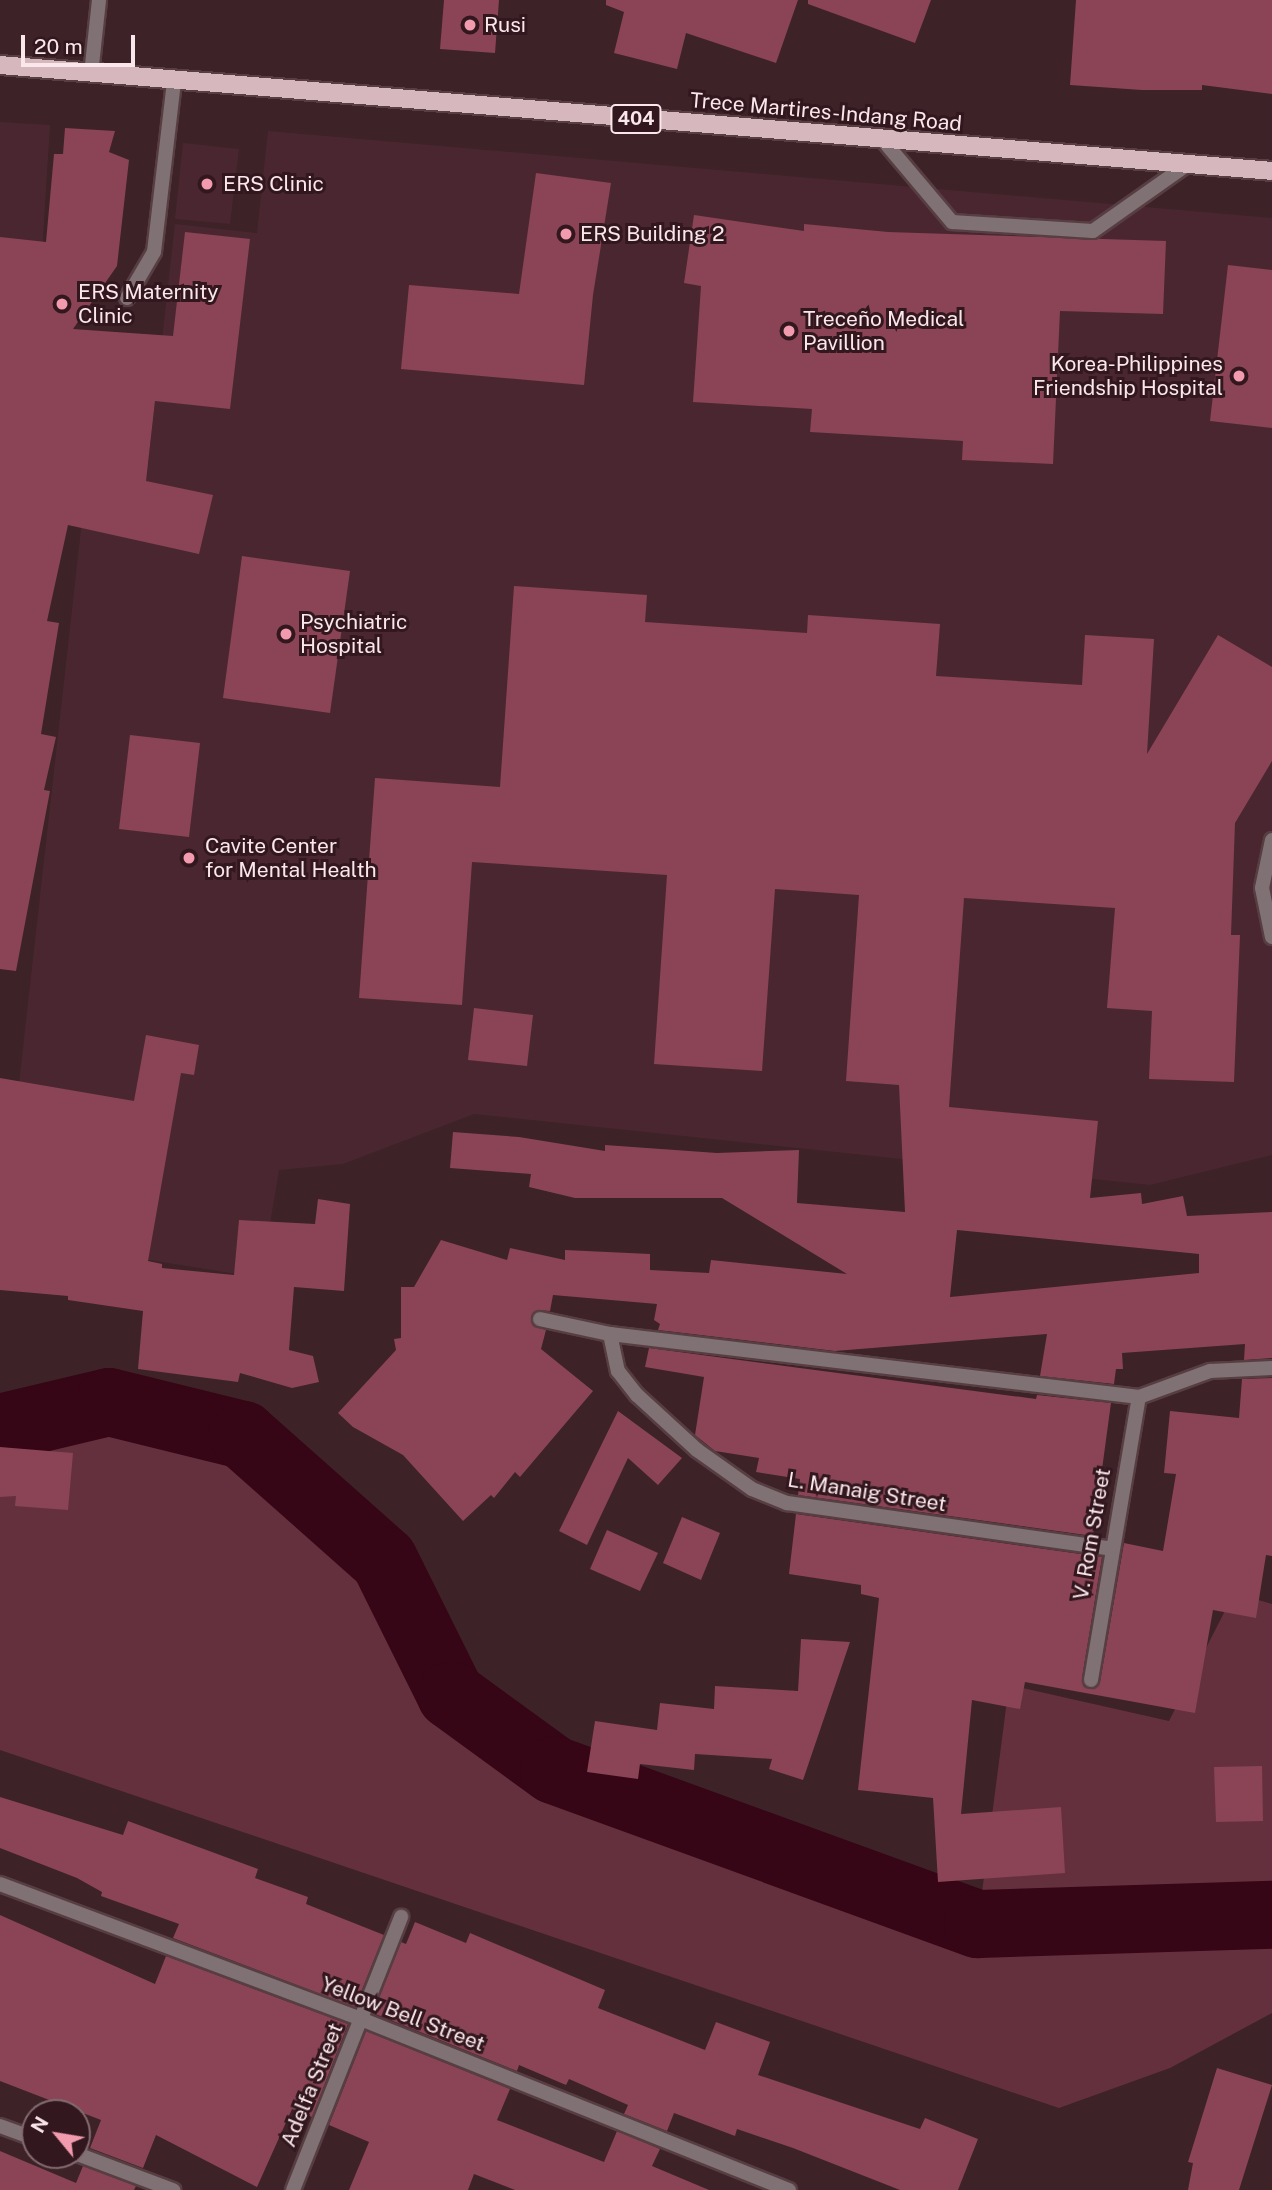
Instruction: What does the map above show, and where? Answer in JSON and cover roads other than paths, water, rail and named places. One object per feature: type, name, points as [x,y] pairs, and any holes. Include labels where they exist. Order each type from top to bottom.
[{"type":"main road","name":"Trece Martires-Indang Road","points":[[0,65],[1272,171]]},
{"type":"street","points":[[91,74],[99,0]]},
{"type":"street","points":[[127,298],[154,252],[174,81]]},
{"type":"street","points":[[883,139],[952,222],[1093,232],[1188,164]]},
{"type":"street","points":[[1272,840],[1262,888],[1272,937]]},
{"type":"street","points":[[540,1319],[610,1334],[1139,1396],[1210,1371],[1272,1368]]},
{"type":"street","name":"L. Manaig Street","points":[[610,1334],[618,1371],[637,1395],[697,1450],[752,1489],[787,1503],[1110,1548]]},
{"type":"street","name":"V. Rom Street","points":[[1091,1680],[1110,1548],[1139,1396]]},
{"type":"street","name":"Yellow Bell Street","points":[[0,1884],[361,2019],[789,2190]]},
{"type":"street","name":"Adelfa Street","points":[[293,2190],[401,1917]]},
{"type":"street","points":[[0,2126],[21,2134]]},
{"type":"street","points":[[91,2159],[173,2190]]},
{"type":"waterway","points":[[0,1428],[109,1402],[243,1435],[384,1560],[451,1695],[554,1770],[978,1924],[1272,1915]]},
{"type":"place","name":"Rusi","points":[[470,25]]},
{"type":"place","name":"ERS Clinic","points":[[207,184]]},
{"type":"place","name":"ERS Building 2","points":[[566,234]]},
{"type":"place","name":"ERS Maternity Clinic","points":[[62,304]]},
{"type":"place","name":"Treceño Medical Pavillion","points":[[789,331]]},
{"type":"place","name":"Korea-Philippines Friendship Hospital","points":[[1239,376]]},
{"type":"place","name":"Psychiatric Hospital","points":[[286,634]]},
{"type":"place","name":"Cavite Center for Mental Health","points":[[189,858]]}]
